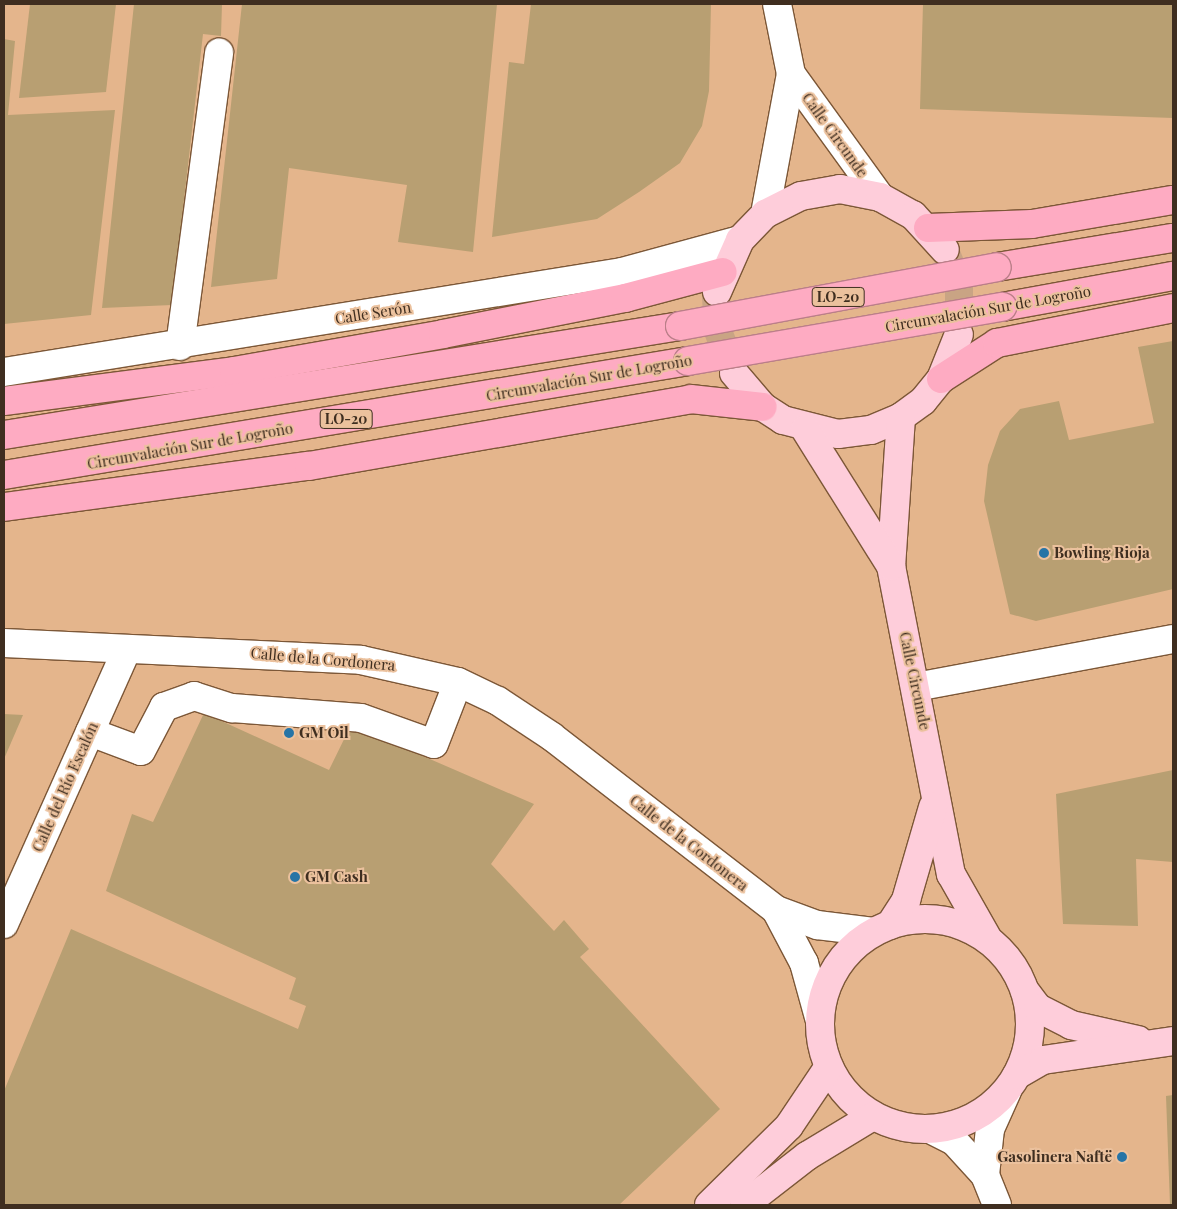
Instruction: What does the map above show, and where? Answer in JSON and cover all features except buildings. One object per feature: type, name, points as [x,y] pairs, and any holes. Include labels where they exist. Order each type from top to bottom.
[{"type":"highway","points":[[928,228],[1032,224],[1173,200]]},
{"type":"highway","name":"LO-20","points":[[4,435],[680,326],[1173,238]]},
{"type":"highway","name":"Circunvalación Sur de Logroño","points":[[4,475],[688,361],[1173,276]]},
{"type":"highway","points":[[4,401],[234,371],[720,282]]},
{"type":"highway","points":[[941,380],[997,343],[1173,308]]},
{"type":"highway","points":[[4,507],[309,466],[690,399],[762,407]]},
{"type":"main road","points":[[720,282],[740,240],[765,214],[801,196],[840,189],[880,197],[928,228],[945,250]]},
{"type":"main road","points":[[734,373],[762,407],[805,429],[846,433],[871,430],[901,417],[941,380],[959,334]]},
{"type":"main road","name":"Calle Circunde","points":[[901,417],[891,566],[951,874],[989,941]]},
{"type":"main road","name":"Calle Circunde","points":[[805,429],[891,566]]},
{"type":"main road","name":"Calle Circunde","points":[[882,929],[906,900],[935,796]]},
{"type":"main road","points":[[933,919],[963,926],[989,941],[1011,963],[1025,990],[1038,1008],[1071,1025],[1162,1042],[1043,1060],[1012,1083],[986,1110],[960,1124],[932,1130],[902,1127],[873,1116],[847,1096],[828,1068],[820,1021],[822,998],[837,965],[855,944],[882,929],[933,919]]},
{"type":"main road","points":[[1012,1083],[1028,1048],[1030,1019],[1025,990]]},
{"type":"main road","points":[[710,1205],[788,1126],[828,1068]]},
{"type":"main road","points":[[744,1205],[807,1156],[873,1116]]},
{"type":"street","name":"Calle Circunde","points":[[765,214],[791,74],[777,4]]},
{"type":"street","points":[[180,346],[219,53]]},
{"type":"street","name":"Calle Circunde","points":[[791,74],[880,197]]},
{"type":"street","name":"Calle Serón","points":[[4,372],[180,346],[622,272],[740,240]]},
{"type":"street","points":[[916,687],[1173,639]]},
{"type":"street","name":"Calle de la Cordonera","points":[[4,643],[126,651],[267,652],[361,660],[458,682],[498,701],[551,736],[776,910],[817,925],[882,929]]},
{"type":"street","name":"Calle del Río Escalón","points":[[4,924],[126,651]]},
{"type":"street","points":[[90,732],[141,751],[164,707],[194,696],[232,708],[361,718],[434,744],[458,682]]},
{"type":"street","name":"Calle de la Cordonera","points":[[776,910],[804,963],[820,1021]]},
{"type":"street","points":[[985,1175],[990,1129],[1012,1083]]},
{"type":"street","points":[[932,1130],[954,1141],[985,1175],[997,1205]]},
{"type":"shaded area","points":[[4,4],[1173,4],[1173,1205],[4,1205]]},
{"type":"tunnel","points":[[946,253],[959,285],[959,334]]},
{"type":"tunnel","points":[[716,296],[718,331],[734,373]]},
{"type":"place","name":"Bowling Rioja","points":[[1044,553]]},
{"type":"place","name":"GM Oil","points":[[289,733]]},
{"type":"place","name":"GM Cash","points":[[295,877]]},
{"type":"place","name":"Gasolinera Naftë","points":[[1122,1157]]}]
